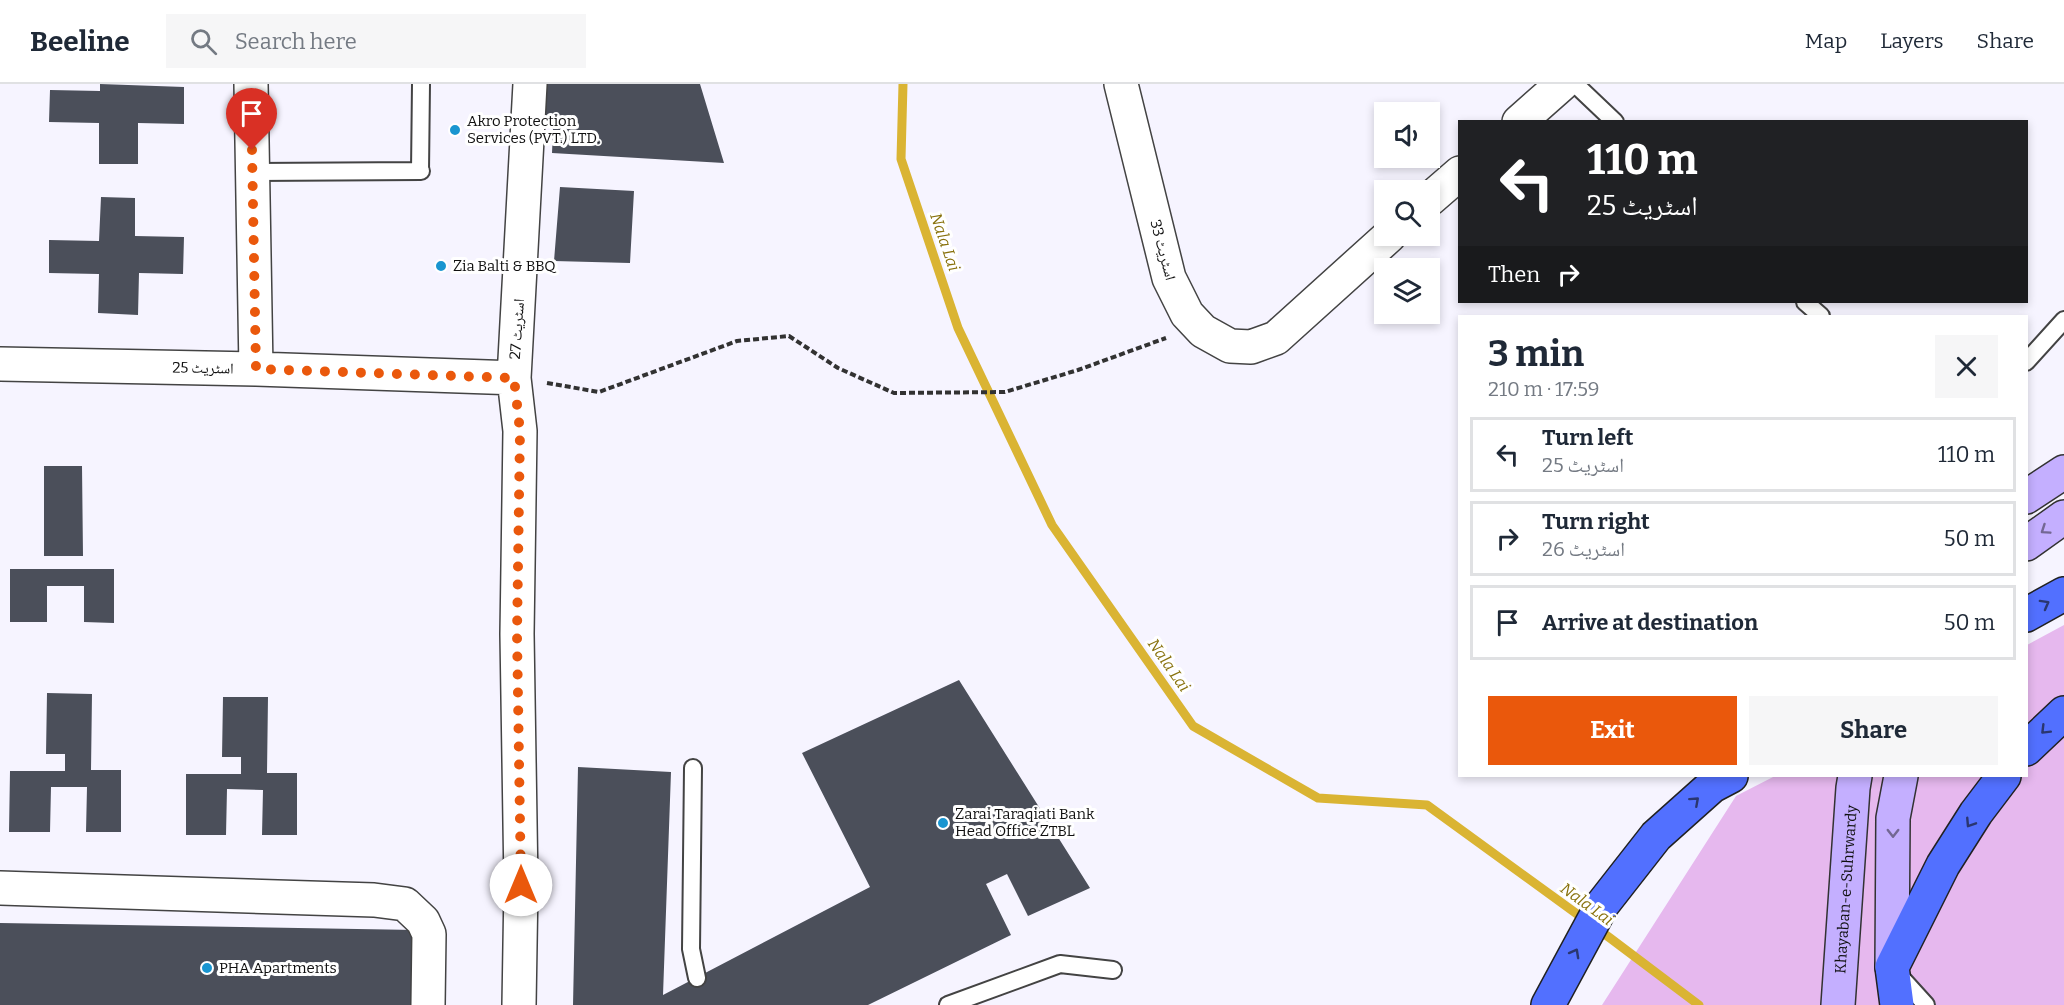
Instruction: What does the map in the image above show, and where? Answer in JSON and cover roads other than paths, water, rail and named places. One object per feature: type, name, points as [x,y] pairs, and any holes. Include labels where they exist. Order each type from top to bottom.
[{"type":"highway","points":[[2028,614],[2064,594]]},
{"type":"highway","points":[[2028,747],[2064,713]]},
{"type":"highway","points":[[1548,1005],[1602,905],[1656,836],[1712,786],[1729,777]]},
{"type":"highway","points":[[1897,1005],[1892,968],[1943,865],[1976,813],[2003,777]]},
{"type":"main road","points":[[2028,496],[2064,472]]},
{"type":"main road","points":[[2028,543],[2064,517]]},
{"type":"main road","name":"Khayaban-e-Suhrwardy","points":[[1838,1005],[1841,934],[1855,777]]},
{"type":"main road","points":[[1892,968],[1893,818],[1901,777]]},
{"type":"street","points":[[251,84],[256,369]]},
{"type":"street","name":"اسٹریٹ 27","points":[[519,1005],[521,863],[517,634],[520,431],[514,378],[530,84]]},
{"type":"street","name":"اسٹریٹ 33","points":[[1122,84],[1169,278],[1187,314],[1203,331],[1230,346],[1251,347],[1276,338],[1378,246]]},
{"type":"street","points":[[1521,120],[1562,84]]},
{"type":"street","points":[[1440,190],[1458,175]]},
{"type":"street","name":"اسٹریٹ 25","points":[[0,364],[256,369],[514,378]]},
{"type":"street","points":[[0,888],[362,899],[405,904],[423,921],[429,934],[428,1005]]},
{"type":"lane","points":[[253,172],[420,171],[421,84]]},
{"type":"lane","points":[[1575,84],[1613,120]]},
{"type":"lane","points":[[1807,303],[1820,315]]},
{"type":"lane","points":[[2028,360],[2064,320]]},
{"type":"lane","points":[[693,768],[691,949],[697,978]]},
{"type":"lane","points":[[948,1005],[1060,964],[1113,970]]},
{"type":"lane","points":[[1892,968],[1926,1005]]},
{"type":"waterway","name":"Nala Lai","points":[[903,84],[901,159],[958,328],[1052,525],[1193,726],[1318,798],[1427,805],[1699,1005]]},
{"type":"place","name":"Akro Protection Services (PVT.) LTD.","points":[[455,130]]},
{"type":"place","name":"Zia Balti & BBQ","points":[[441,266]]},
{"type":"place","name":"Zarai Taraqiati Bank Head Office ZTBL","points":[[943,823]]},
{"type":"place","name":"PHA Apartments","points":[[207,968]]}]
